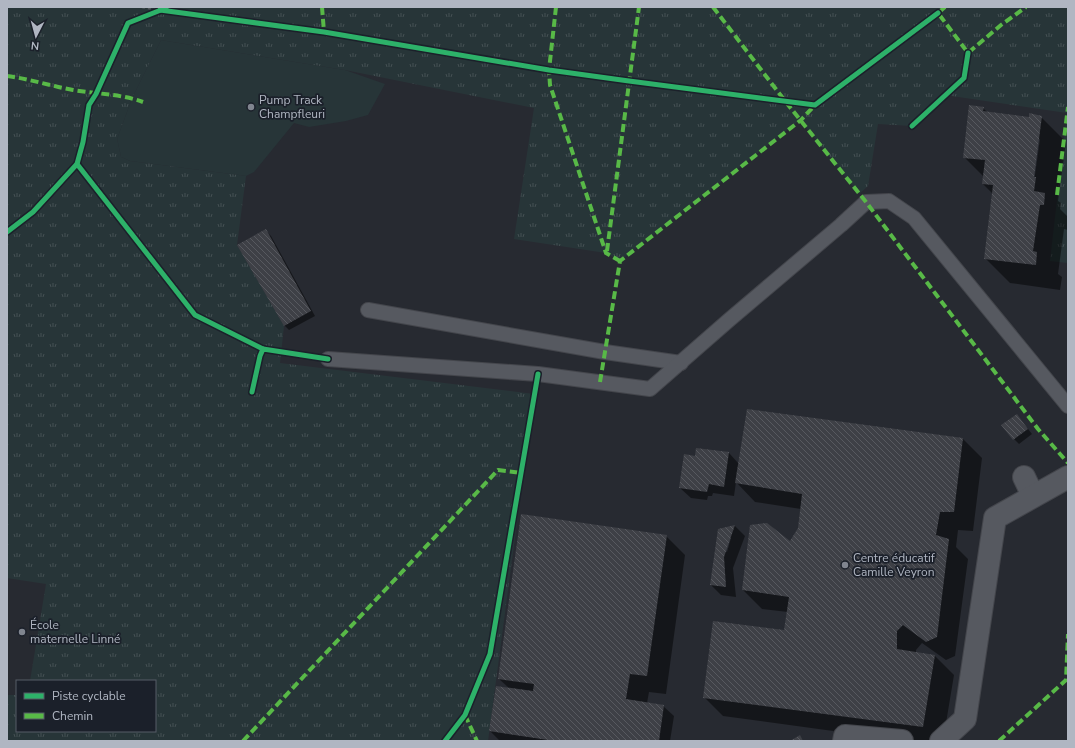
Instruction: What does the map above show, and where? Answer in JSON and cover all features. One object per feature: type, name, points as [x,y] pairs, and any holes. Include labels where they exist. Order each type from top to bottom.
[{"type":"street","points":[[941,741],[965,718],[995,518],[1068,476]]},
{"type":"street","points":[[1024,477],[1033,496]]},
{"type":"street","points":[[844,741],[844,736],[902,741]]},
{"type":"lane","points":[[328,359],[538,374],[650,389],[866,202],[889,201],[914,218],[1068,406]]},
{"type":"lane","points":[[368,310],[605,352],[681,362]]},
{"type":"path","points":[[142,7],[160,10]]},
{"type":"green space","points":[[7,7],[1068,7],[1068,263],[1050,261],[1067,113],[945,95],[912,126],[878,124],[868,186],[859,194],[800,120],[620,261],[606,253],[514,239],[534,108],[345,70],[161,40],[132,98],[117,139],[121,157],[130,161],[246,176],[237,245],[284,326],[280,363],[534,394],[488,741],[7,741],[8,695],[16,695],[16,732],[156,732],[156,680],[30,680],[46,584],[7,578]]},
{"type":"green space","name":"Pump Track Champfleuri","points":[[161,40],[345,70],[385,84],[368,115],[346,121],[309,127],[294,123],[254,172],[246,176],[130,161],[121,157],[117,139],[132,98]]},
{"type":"building","points":[[969,105],[984,107],[983,111],[1029,117],[1029,113],[1042,116],[1034,177],[1036,177],[1034,191],[1045,193],[1044,205],[1040,205],[1033,251],[1037,252],[1036,265],[984,259],[993,185],[982,184],[985,160],[963,158]]},
{"type":"building","points":[[266,229],[311,311],[284,326],[237,245]]},
{"type":"building","name":"Centre éducatif Camille Veyron","points":[[747,409],[963,438],[954,512],[940,512],[936,535],[949,539],[937,637],[926,642],[903,625],[897,631],[897,649],[935,655],[923,727],[703,698],[713,621],[784,630],[789,597],[742,590],[750,525],[767,523],[790,541],[798,528],[802,494],[735,483]]},
{"type":"building","points":[[1017,414],[1028,429],[1013,440],[1001,425]]},
{"type":"building","points":[[696,448],[729,452],[724,487],[709,484],[707,492],[679,488],[684,454],[695,456]]},
{"type":"building","points":[[521,514],[667,535],[647,676],[630,674],[626,699],[664,705],[659,741],[555,741],[489,731],[496,686],[533,691],[534,684],[498,679]]},
{"type":"building","points":[[735,525],[724,557],[726,587],[710,585],[718,529]]},
{"type":"building","points":[[800,735],[803,741],[790,741]]},
{"type":"marked path","points":[[322,7],[324,32]]},
{"type":"marked path","points":[[556,7],[549,70],[550,85],[606,253],[620,261]]},
{"type":"marked path","points":[[607,251],[639,7]]},
{"type":"marked path","points":[[713,7],[785,101],[866,202],[1038,429],[1068,463]]},
{"type":"marked path","points":[[945,7],[938,13],[968,53],[1001,25],[1026,7]]},
{"type":"marked path","points":[[7,76],[73,90],[126,97],[143,102]]},
{"type":"marked path","points":[[600,382],[620,261],[801,120],[815,105]]},
{"type":"marked path","points":[[1057,195],[1068,107]]},
{"type":"marked path","points":[[243,741],[498,470],[521,473]]},
{"type":"marked path","points":[[999,741],[1066,680],[1068,634]]},
{"type":"marked path","points":[[465,715],[477,741]]},
{"type":"cycle path","points":[[7,232],[33,212],[77,164],[83,142],[89,105],[96,94],[128,23],[166,8]]},
{"type":"cycle path","points":[[160,10],[324,32],[549,70],[815,105],[938,13]]},
{"type":"cycle path","points":[[912,126],[964,78],[968,53]]},
{"type":"cycle path","points":[[77,164],[195,315],[263,349]]},
{"type":"cycle path","points":[[252,392],[263,349],[328,359]]},
{"type":"cycle path","points":[[445,741],[465,715],[490,654],[538,374]]},
{"type":"place","name":"Pump Track Champfleuri","points":[[251,107]]},
{"type":"place","name":"Centre éducatif Camille Veyron","points":[[845,565]]},
{"type":"place","name":"École maternelle Linné","points":[[22,632]]}]
